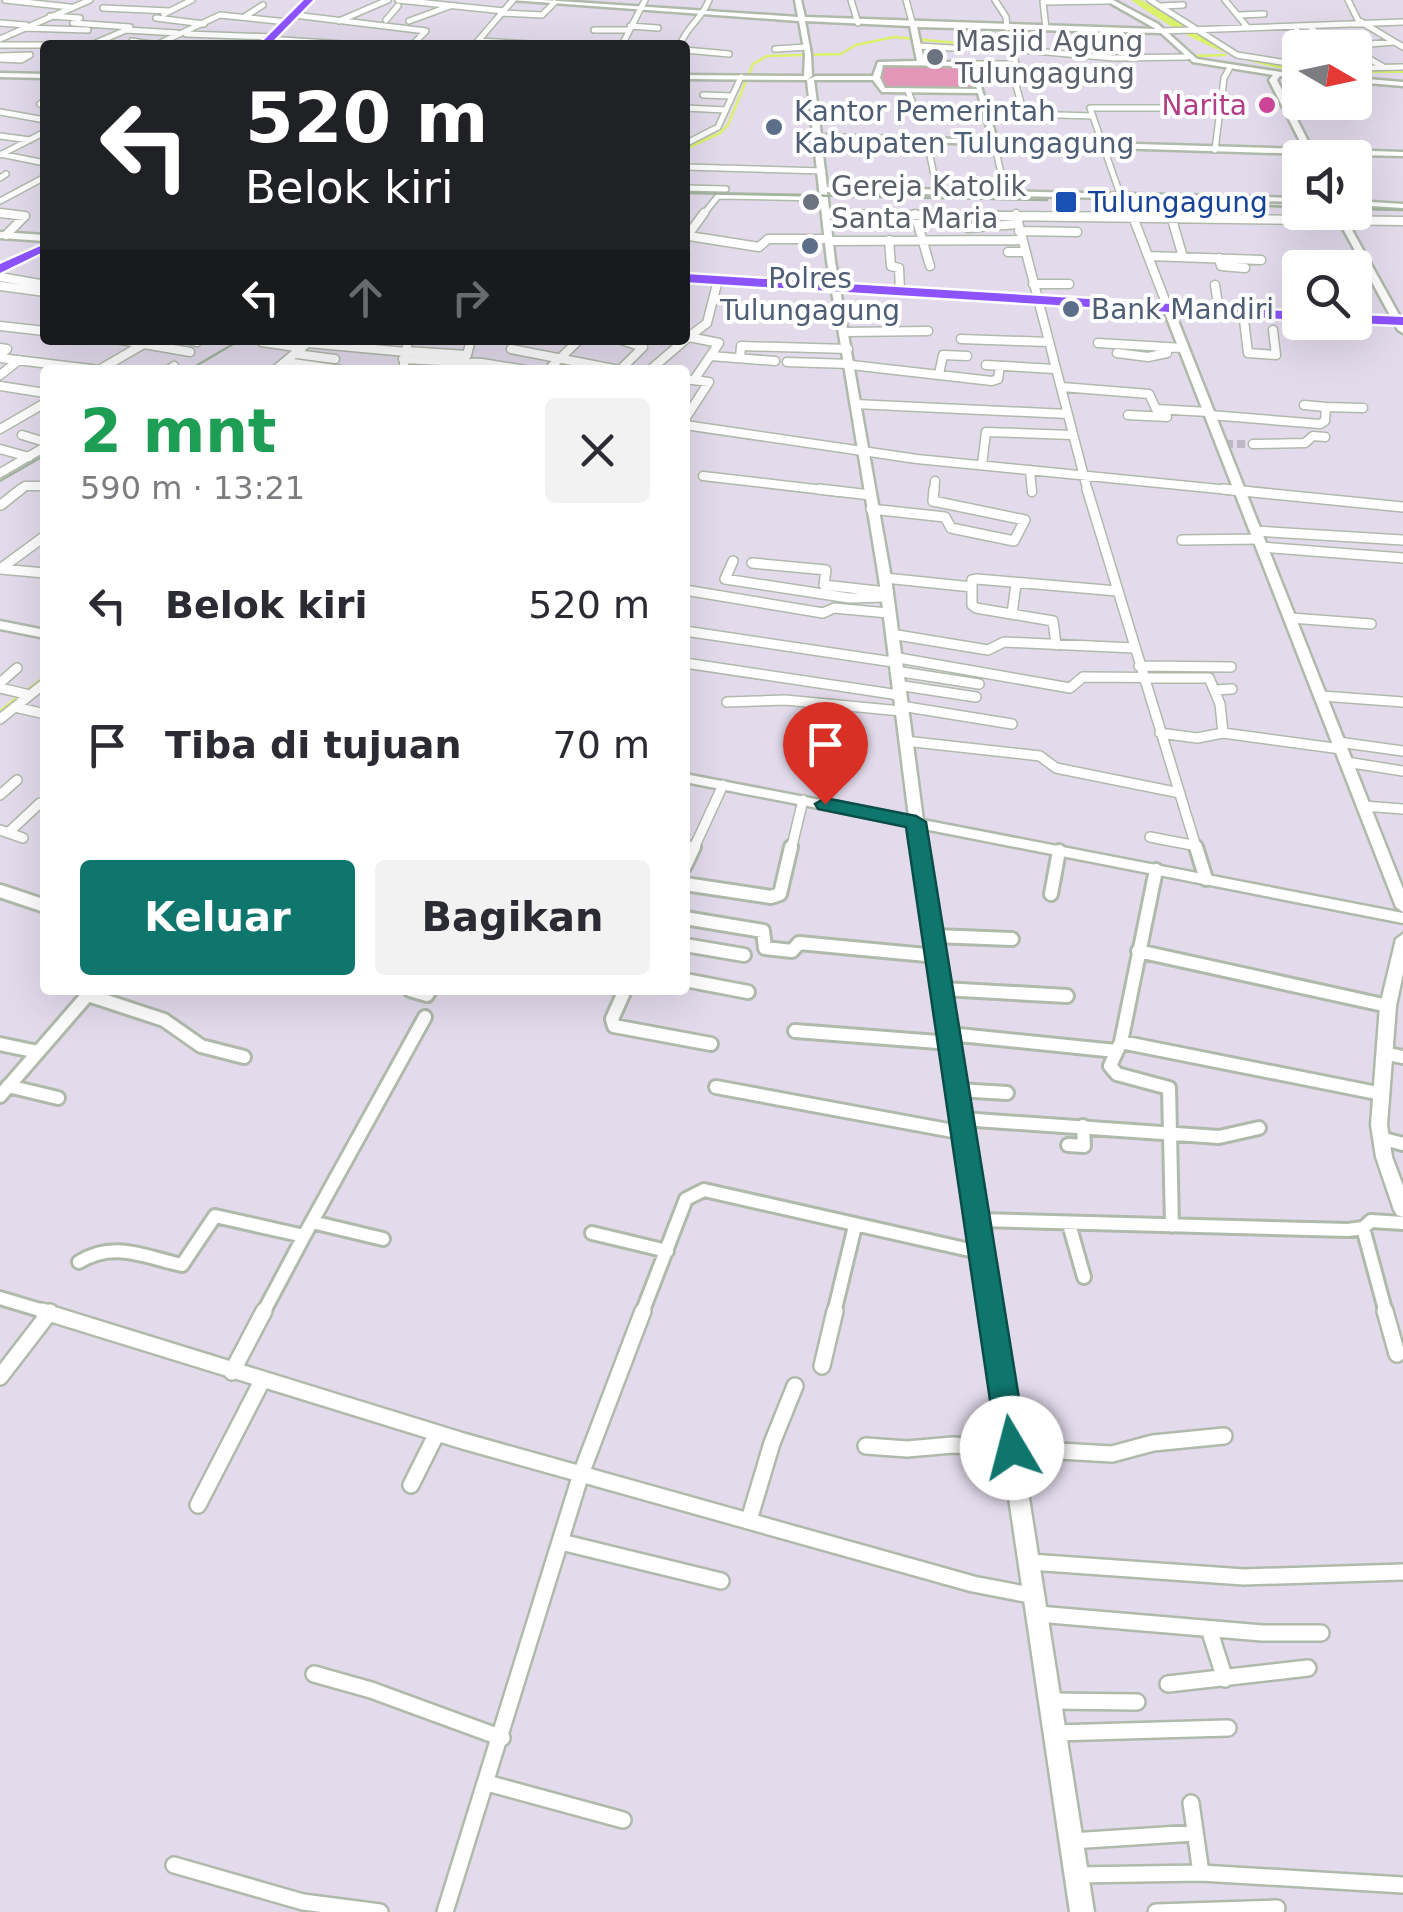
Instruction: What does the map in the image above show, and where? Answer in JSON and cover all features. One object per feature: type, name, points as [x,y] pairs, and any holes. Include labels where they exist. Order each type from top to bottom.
[{"type":"highway","points":[[270,39],[309,0]]},
{"type":"highway","points":[[0,269],[40,249]]},
{"type":"highway","points":[[690,278],[1282,315]]},
{"type":"highway","points":[[1372,321],[1402,324]]},
{"type":"street","points":[[5,0],[72,7]]},
{"type":"street","points":[[178,0],[189,0]]},
{"type":"street","points":[[189,0],[156,18],[204,24]]},
{"type":"street","points":[[339,22],[388,0]]},
{"type":"street","points":[[480,40],[514,0],[913,26],[1267,31],[1296,26],[1403,22]]},
{"type":"street","points":[[624,40],[645,0]]},
{"type":"street","points":[[684,40],[685,32],[704,14],[709,0]]},
{"type":"street","points":[[798,0],[823,171],[828,240],[884,578],[916,822],[1082,1912]]},
{"type":"street","points":[[852,0],[858,23]]},
{"type":"street","points":[[906,0],[921,63]]},
{"type":"street","points":[[995,0],[1006,16],[1007,28]]},
{"type":"street","points":[[1046,28],[1043,2],[1109,0],[1163,31],[1187,57]]},
{"type":"street","points":[[1150,0],[1237,55],[1282,62]]},
{"type":"street","points":[[1225,0],[1248,28]]},
{"type":"street","points":[[1348,0],[1363,24],[1403,47]]},
{"type":"street","points":[[0,42],[51,15],[87,1],[108,4],[90,18],[51,15],[28,11]]},
{"type":"street","points":[[368,8],[450,4],[540,18],[554,3]]},
{"type":"street","points":[[386,20],[412,22],[422,12],[438,13],[450,4]]},
{"type":"street","points":[[1161,6],[1183,5]]},
{"type":"street","points":[[244,17],[264,6]]},
{"type":"street","points":[[104,8],[169,12]]},
{"type":"street","points":[[378,27],[394,14],[395,8]]},
{"type":"street","points":[[189,23],[209,14],[328,20],[426,31],[417,40]]},
{"type":"street","points":[[1238,15],[1264,14]]},
{"type":"street","points":[[170,40],[220,15]]},
{"type":"street","points":[[80,18],[73,23],[130,27],[103,40]]},
{"type":"street","points":[[317,28],[328,20]]},
{"type":"street","points":[[0,23],[241,34],[270,39],[315,36]]},
{"type":"street","points":[[1296,26],[1297,30]]},
{"type":"street","points":[[1308,26],[1313,30]]},
{"type":"street","points":[[594,30],[658,28]]},
{"type":"street","points":[[1239,28],[1247,39]]},
{"type":"street","points":[[12,34],[55,37],[50,40]]},
{"type":"street","points":[[916,41],[952,48]]},
{"type":"street","points":[[0,42],[40,45]]},
{"type":"street","points":[[1372,45],[1394,42]]},
{"type":"street","points":[[690,49],[729,54]]},
{"type":"street","points":[[775,49],[807,52]]},
{"type":"street","points":[[1016,63],[1011,49],[1112,58]]},
{"type":"street","points":[[1069,62],[1070,58],[1187,57],[1282,77]]},
{"type":"street","points":[[1372,60],[1386,68]]},
{"type":"street","points":[[981,91],[880,90],[876,78],[878,64],[1032,64]]},
{"type":"street","points":[[972,64],[1005,191]]},
{"type":"street","points":[[1372,68],[1403,67]]},
{"type":"street","points":[[1216,150],[1220,101],[1230,68]]},
{"type":"street","points":[[0,75],[40,73]]},
{"type":"street","points":[[690,77],[876,78]]},
{"type":"street","points":[[690,141],[718,127],[742,77]]},
{"type":"street","points":[[1275,78],[1304,140]]},
{"type":"street","points":[[1372,81],[1403,84]]},
{"type":"street","points":[[1016,85],[1024,114]]},
{"type":"street","points":[[908,91],[913,104]]},
{"type":"street","points":[[703,94],[732,96]]},
{"type":"street","points":[[1120,194],[1091,108],[1176,108],[1176,101],[1220,101]]},
{"type":"street","points":[[690,108],[726,110]]},
{"type":"street","points":[[0,112],[40,119]]},
{"type":"street","points":[[987,113],[1093,116]]},
{"type":"street","points":[[0,154],[40,135]]},
{"type":"street","points":[[0,136],[30,140]]},
{"type":"street","points":[[818,137],[1282,153]]},
{"type":"street","points":[[928,140],[937,190]]},
{"type":"street","points":[[0,154],[40,161]]},
{"type":"street","points":[[1372,154],[1403,154]]},
{"type":"street","points":[[690,167],[823,171]]},
{"type":"street","points":[[0,201],[40,180]]},
{"type":"street","points":[[690,188],[824,193]]},
{"type":"street","points":[[0,189],[40,189]]},
{"type":"street","points":[[0,189],[16,192]]},
{"type":"street","points":[[690,196],[937,190],[1282,199]]},
{"type":"street","points":[[745,211],[750,195]]},
{"type":"street","points":[[690,232],[718,196]]},
{"type":"street","points":[[1372,203],[1403,206]]},
{"type":"street","points":[[0,213],[25,216],[3,235]]},
{"type":"street","points":[[826,214],[1282,216]]},
{"type":"street","points":[[915,214],[930,266]]},
{"type":"street","points":[[1016,214],[1083,476],[1206,879]]},
{"type":"street","points":[[1170,216],[1184,257]]},
{"type":"street","points":[[1133,217],[1403,907]]},
{"type":"street","points":[[1372,219],[1403,222]]},
{"type":"street","points":[[968,228],[1077,232]]},
{"type":"street","points":[[1348,230],[1402,324]]},
{"type":"street","points":[[690,235],[757,246],[768,239],[924,240],[1019,232]]},
{"type":"street","points":[[3,235],[40,238]]},
{"type":"street","points":[[690,237],[699,246]]},
{"type":"street","points":[[890,240],[891,266],[899,268],[900,291]]},
{"type":"street","points":[[1229,246],[1230,259]]},
{"type":"street","points":[[1008,252],[1024,252]]},
{"type":"street","points":[[1219,258],[1221,266],[1245,268]]},
{"type":"street","points":[[1149,259],[1261,260]]},
{"type":"street","points":[[1149,259],[1199,264]]},
{"type":"street","points":[[0,277],[40,287]]},
{"type":"street","points":[[690,379],[718,343],[690,332],[718,280]]},
{"type":"street","points":[[1033,284],[1069,284]]},
{"type":"street","points":[[1215,284],[1218,311]]},
{"type":"street","points":[[0,286],[40,288]]},
{"type":"street","points":[[1243,312],[1248,353],[1276,355],[1273,330]]},
{"type":"street","points":[[0,326],[40,330]]},
{"type":"street","points":[[0,338],[12,327]]},
{"type":"street","points":[[845,332],[928,332]]},
{"type":"street","points":[[961,339],[1049,342]]},
{"type":"street","points":[[1098,343],[1185,351]]},
{"type":"street","points":[[110,365],[143,345]]},
{"type":"street","points":[[161,345],[190,352]]},
{"type":"street","points":[[403,365],[406,345]]},
{"type":"street","points":[[282,365],[304,346],[467,355],[470,345]]},
{"type":"street","points":[[553,365],[574,345]]},
{"type":"street","points":[[625,365],[643,347],[637,345]]},
{"type":"street","points":[[655,365],[676,345]]},
{"type":"street","points":[[304,346],[335,359]]},
{"type":"street","points":[[740,358],[741,346],[848,349]]},
{"type":"street","points":[[511,349],[595,365]]},
{"type":"street","points":[[1118,354],[1185,351]]},
{"type":"street","points":[[404,353],[498,365]]},
{"type":"street","points":[[0,354],[60,365]]},
{"type":"street","points":[[939,374],[943,355],[967,356]]},
{"type":"street","points":[[711,356],[775,362]]},
{"type":"street","points":[[0,374],[19,360]]},
{"type":"street","points":[[286,362],[293,365]]},
{"type":"street","points":[[787,362],[850,364],[995,381],[1000,366]]},
{"type":"street","points":[[986,365],[1055,369]]},
{"type":"street","points":[[690,379],[709,382],[690,413]]},
{"type":"street","points":[[0,386],[40,392]]},
{"type":"street","points":[[1062,387],[1149,394],[1156,408],[1210,416],[1320,424],[1325,421],[1326,408]]},
{"type":"street","points":[[690,402],[696,403]]},
{"type":"street","points":[[855,404],[1066,414]]},
{"type":"street","points":[[1304,405],[1363,408]]},
{"type":"street","points":[[0,430],[40,406]]},
{"type":"street","points":[[0,414],[19,418]]},
{"type":"street","points":[[1128,414],[1210,416]]},
{"type":"street","points":[[1161,417],[1162,430]]},
{"type":"street","points":[[690,423],[862,452],[1403,507]]},
{"type":"street","points":[[982,466],[986,432],[1072,435]]},
{"type":"street","points":[[22,435],[40,443]]},
{"type":"street","points":[[1253,444],[1305,443],[1313,436],[1326,437]]},
{"type":"street","points":[[0,448],[29,456]]},
{"type":"street","points":[[2,470],[40,448]]},
{"type":"street","points":[[1030,470],[1032,492]]},
{"type":"street","points":[[703,476],[870,495]]},
{"type":"street","points":[[935,481],[932,500],[1025,521],[1010,542],[949,527],[944,517],[948,505]]},
{"type":"street","points":[[2,505],[26,486],[40,486]]},
{"type":"street","points":[[871,509],[944,517]]},
{"type":"street","points":[[1258,539],[1403,558]]},
{"type":"street","points":[[40,540],[0,569],[40,573]]},
{"type":"street","points":[[1182,540],[1403,540]]},
{"type":"street","points":[[26,550],[40,553]]},
{"type":"street","points":[[733,561],[725,580],[834,597],[886,594]]},
{"type":"street","points":[[752,563],[826,570],[824,585],[886,594]]},
{"type":"street","points":[[884,578],[972,586]]},
{"type":"street","points":[[1056,645],[1053,621],[973,607],[974,578],[1117,591]]},
{"type":"street","points":[[1012,614],[1016,584]]},
{"type":"street","points":[[690,591],[823,613],[834,608],[888,613]]},
{"type":"street","points":[[1291,618],[1371,624]]},
{"type":"street","points":[[0,624],[40,633]]},
{"type":"street","points":[[690,632],[1070,688],[1080,677],[1210,678],[1223,734]]},
{"type":"street","points":[[892,634],[988,650],[1004,642],[1134,648]]},
{"type":"street","points":[[0,663],[18,668],[0,685]]},
{"type":"street","points":[[894,663],[978,684]]},
{"type":"street","points":[[690,665],[900,699],[1012,724]]},
{"type":"street","points":[[1139,666],[1231,667]]},
{"type":"street","points":[[0,685],[34,691]]},
{"type":"street","points":[[1215,690],[1232,689]]},
{"type":"street","points":[[0,718],[34,691]]},
{"type":"street","points":[[1322,696],[1403,702]]},
{"type":"street","points":[[728,702],[976,697]]},
{"type":"street","points":[[15,707],[40,713]]},
{"type":"street","points":[[1160,734],[1197,738],[1223,734],[1342,751],[1403,751]]},
{"type":"street","points":[[905,741],[1040,756],[1056,768],[1180,793]]},
{"type":"street","points":[[1342,751],[1403,771]]},
{"type":"street","points":[[690,779],[1403,918]]},
{"type":"street","points":[[0,795],[17,780]]},
{"type":"street","points":[[690,855],[723,785]]},
{"type":"street","points":[[690,885],[772,897],[780,894],[804,800]]},
{"type":"street","points":[[4,832],[40,802]]},
{"type":"street","points":[[1363,806],[1403,809]]},
{"type":"street","points":[[4,832],[23,838]]},
{"type":"street","points":[[1150,837],[1197,846]]},
{"type":"street","points":[[1050,894],[1059,851]]},
{"type":"street","points":[[1156,870],[1119,1046],[1111,1061],[1113,1072],[1169,1088],[1172,1226]]},
{"type":"street","points":[[0,890],[40,904]]},
{"type":"street","points":[[690,919],[764,931],[765,948],[792,951],[799,942],[936,946],[1012,940]]},
{"type":"street","points":[[1403,939],[1388,1006],[1380,1138],[1403,1210]]},
{"type":"street","points":[[690,946],[744,956]]},
{"type":"street","points":[[1138,952],[1388,1006]]},
{"type":"street","points":[[690,981],[748,992]]},
{"type":"street","points":[[942,989],[1067,996]]},
{"type":"street","points":[[4,1091],[88,995]]},
{"type":"street","points":[[95,995],[164,1020],[201,1046],[244,1057]]},
{"type":"street","points":[[622,995],[612,1019],[614,1026],[710,1044]]},
{"type":"street","points":[[232,1372],[425,1018]]},
{"type":"street","points":[[795,1031],[1119,1046],[1382,1094]]},
{"type":"street","points":[[0,1044],[38,1052]]},
{"type":"street","points":[[1384,1053],[1403,1057]]},
{"type":"street","points":[[716,1087],[963,1126],[1082,1126],[1220,1137],[1258,1128]]},
{"type":"street","points":[[958,1090],[1007,1093]]},
{"type":"street","points":[[4,1091],[58,1098]]},
{"type":"street","points":[[1068,1146],[1084,1146],[1082,1126]]},
{"type":"street","points":[[1380,1138],[1403,1144]]},
{"type":"street","points":[[445,1912],[582,1474],[684,1203],[698,1190],[983,1254]]},
{"type":"street","points":[[79,1262],[96,1249],[110,1248],[182,1265],[216,1216],[383,1240]]},
{"type":"street","points":[[979,1220],[1364,1228],[1375,1221],[1403,1224]]},
{"type":"street","points":[[1070,1224],[1084,1277]]},
{"type":"street","points":[[822,1366],[854,1226]]},
{"type":"street","points":[[1364,1228],[1397,1354]]},
{"type":"street","points":[[592,1233],[668,1251]]},
{"type":"street","points":[[0,1298],[436,1433],[1036,1605],[1209,1629],[1321,1634]]},
{"type":"street","points":[[0,1377],[50,1312]]},
{"type":"street","points":[[198,1505],[262,1381]]},
{"type":"street","points":[[750,1520],[772,1443],[795,1386]]},
{"type":"street","points":[[410,1485],[436,1433]]},
{"type":"street","points":[[866,1446],[1112,1454],[1152,1443],[1224,1436]]},
{"type":"street","points":[[561,1542],[721,1581]]},
{"type":"street","points":[[1030,1562],[1244,1577],[1403,1572]]},
{"type":"street","points":[[1209,1629],[1225,1679]]},
{"type":"street","points":[[1168,1684],[1308,1668]]},
{"type":"street","points":[[314,1674],[390,1696],[502,1738]]},
{"type":"street","points":[[1050,1701],[1137,1702]]},
{"type":"street","points":[[1055,1733],[1228,1728]]},
{"type":"street","points":[[487,1784],[623,1820]]},
{"type":"street","points":[[1191,1803],[1200,1873]]},
{"type":"street","points":[[1071,1842],[1196,1833]]},
{"type":"street","points":[[174,1864],[303,1902],[380,1912]]},
{"type":"street","points":[[1076,1875],[1200,1873],[1403,1885]]},
{"type":"street","points":[[1156,1912],[1277,1908]]},
{"type":"shaded area","points":[[879,64],[971,64],[978,90],[884,89]]},
{"type":"waterway","points":[[1135,0],[1231,54],[1282,67]]},
{"type":"waterway","points":[[690,147],[728,125],[753,64],[767,56],[841,54],[856,45],[894,37],[1010,48]]},
{"type":"waterway","points":[[1038,49],[1094,54]]},
{"type":"waterway","points":[[1192,56],[1225,55]]},
{"type":"waterway","points":[[1372,71],[1403,71]]},
{"type":"waterway","points":[[400,361],[400,365]]},
{"type":"waterway","points":[[26,691],[40,680]]},
{"type":"waterway","points":[[0,711],[20,695]]},
{"type":"tunnel","points":[[1225,444],[1253,444]]},
{"type":"railway","points":[[690,193],[1047,200]]},
{"type":"railway","points":[[1093,201],[1282,206]]},
{"type":"railway","points":[[1372,209],[1403,210]]},
{"type":"railway","points":[[198,365],[232,345]]},
{"type":"railway","points":[[0,481],[40,458]]},
{"type":"place","name":"Masjid Agung Tulungagung","points":[[935,57]]},
{"type":"place","name":"Narita","points":[[1267,105]]},
{"type":"place","name":"Kantor Pemerintah Kabupaten Tulungagung","points":[[774,127]]},
{"type":"place","name":"Gereja Katolik Santa Maria","points":[[811,202]]},
{"type":"place","name":"Tulungagung","points":[[1066,202]]},
{"type":"place","name":"Polres Tulungagung","points":[[810,246]]},
{"type":"place","name":"Bank Mandiri","points":[[1071,309]]},
{"type":"route","points":[[825,804],[916,822],[1012,1448]]}]
